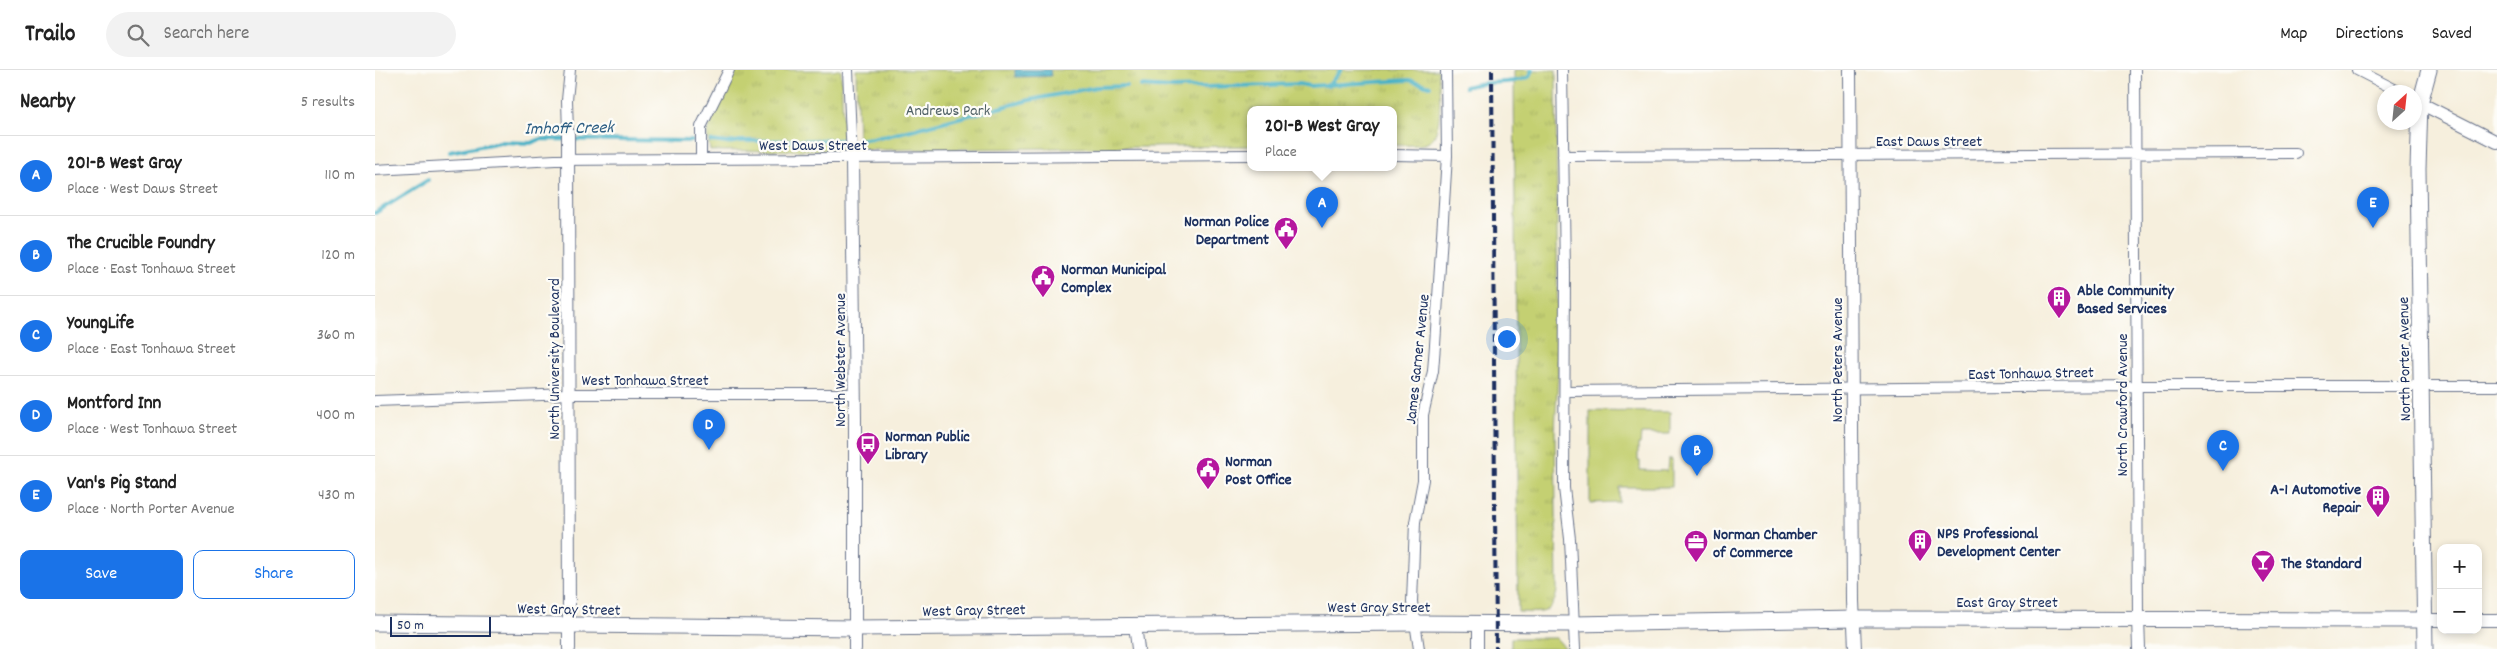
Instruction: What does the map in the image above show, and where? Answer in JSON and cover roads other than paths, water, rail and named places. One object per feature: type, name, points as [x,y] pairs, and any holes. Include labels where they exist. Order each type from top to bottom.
[{"type":"main road","name":"North Porter Avenue","points":[[2422,88],[2429,70]]},
{"type":"main road","name":"North Porter Avenue","points":[[2417,130],[2425,649]]},
{"type":"main road","name":"East Gray Street","points":[[1573,624],[1855,619],[2425,620]]},
{"type":"main road","name":"West Gray Street","points":[[375,623],[855,628],[1414,623],[1573,624]]},
{"type":"street","name":"North University Boulevard","points":[[569,649],[569,147],[567,100],[570,70]]},
{"type":"street","points":[[701,159],[701,128],[729,70]]},
{"type":"street","name":"North Webster Avenue","points":[[847,70],[852,159],[855,394],[855,649]]},
{"type":"street","name":"James Garner Avenue","points":[[1419,649],[1412,602],[1415,522],[1423,480],[1423,415],[1433,371],[1435,345],[1447,156],[1446,70]]},
{"type":"street","points":[[1562,70],[1565,391],[1563,488],[1570,538],[1575,649]]},
{"type":"street","name":"North Peters Avenue","points":[[1850,70],[1853,601],[1855,649]]},
{"type":"street","name":"North Crawford Avenue","points":[[2135,70],[2139,649]]},
{"type":"street","points":[[2357,70],[2386,85]]},
{"type":"street","points":[[2422,104],[2497,142]]},
{"type":"street","name":"East Daws Street","points":[[1563,156],[2296,153]]},
{"type":"street","name":"West Daws Street","points":[[375,170],[569,160],[1247,155]]},
{"type":"street","points":[[1397,155],[1447,156]]},
{"type":"street","name":"East Tonhawa Street","points":[[1565,391],[2137,386],[2497,386]]},
{"type":"street","name":"West Tonhawa Street","points":[[375,401],[569,394],[855,394]]},
{"type":"street","name":"East Gray Street","points":[[2425,620],[2437,620]]},
{"type":"street","points":[[2482,620],[2497,620]]},
{"type":"street","points":[[1479,624],[1479,649]]},
{"type":"street","points":[[1135,625],[1138,649]]},
{"type":"water","points":[[1015,70],[1050,70],[1051,76],[1015,77]]},
{"type":"waterway","points":[[1328,86],[1341,70]]},
{"type":"waterway","name":"Imhoff Creek","points":[[1465,87],[1481,83],[1521,80],[1529,77],[1532,70]]},
{"type":"waterway","name":"Imhoff Creek","points":[[1141,86],[1171,88],[1300,84],[1309,86],[1409,80],[1430,86]]},
{"type":"waterway","name":"Imhoff Creek","points":[[857,140],[887,136],[1030,100],[1096,87],[1127,86]]},
{"type":"waterway","name":"Imhoff Creek","points":[[449,152],[501,142],[531,143],[541,139],[692,141]]},
{"type":"waterway","name":"Imhoff Creek","points":[[711,141],[727,143],[741,141],[844,140]]},
{"type":"waterway","name":"Imhoff Creek","points":[[375,213],[428,180]]},
{"type":"railway","points":[[1492,70],[1496,649]]},
{"type":"place","name":"201-B West Gray","points":[[1322,228]]},
{"type":"place","name":"Van's Pig Stand","points":[[2373,228]]},
{"type":"place","name":"Norman Police Department","points":[[1286,250]]},
{"type":"place","name":"Norman Municipal Complex","points":[[1043,298]]},
{"type":"place","name":"Able Community Based Services","points":[[2059,319]]},
{"type":"place","name":"Montford Inn","points":[[709,450]]},
{"type":"place","name":"Norman Public Library","points":[[868,465]]},
{"type":"place","name":"YoungLife","points":[[2223,471]]},
{"type":"place","name":"The Crucible Foundry","points":[[1697,476]]},
{"type":"place","name":"Norman Post Office","points":[[1208,490]]},
{"type":"place","name":"A-1 Automotive Repair","points":[[2378,518]]},
{"type":"place","name":"NPS Professional Development Center","points":[[1920,562]]},
{"type":"place","name":"Norman Chamber of Commerce","points":[[1696,563]]},
{"type":"place","name":"The Standard","points":[[2263,583]]},
{"type":"park label","name":"Andrews Park","points":[[948,109]]}]
